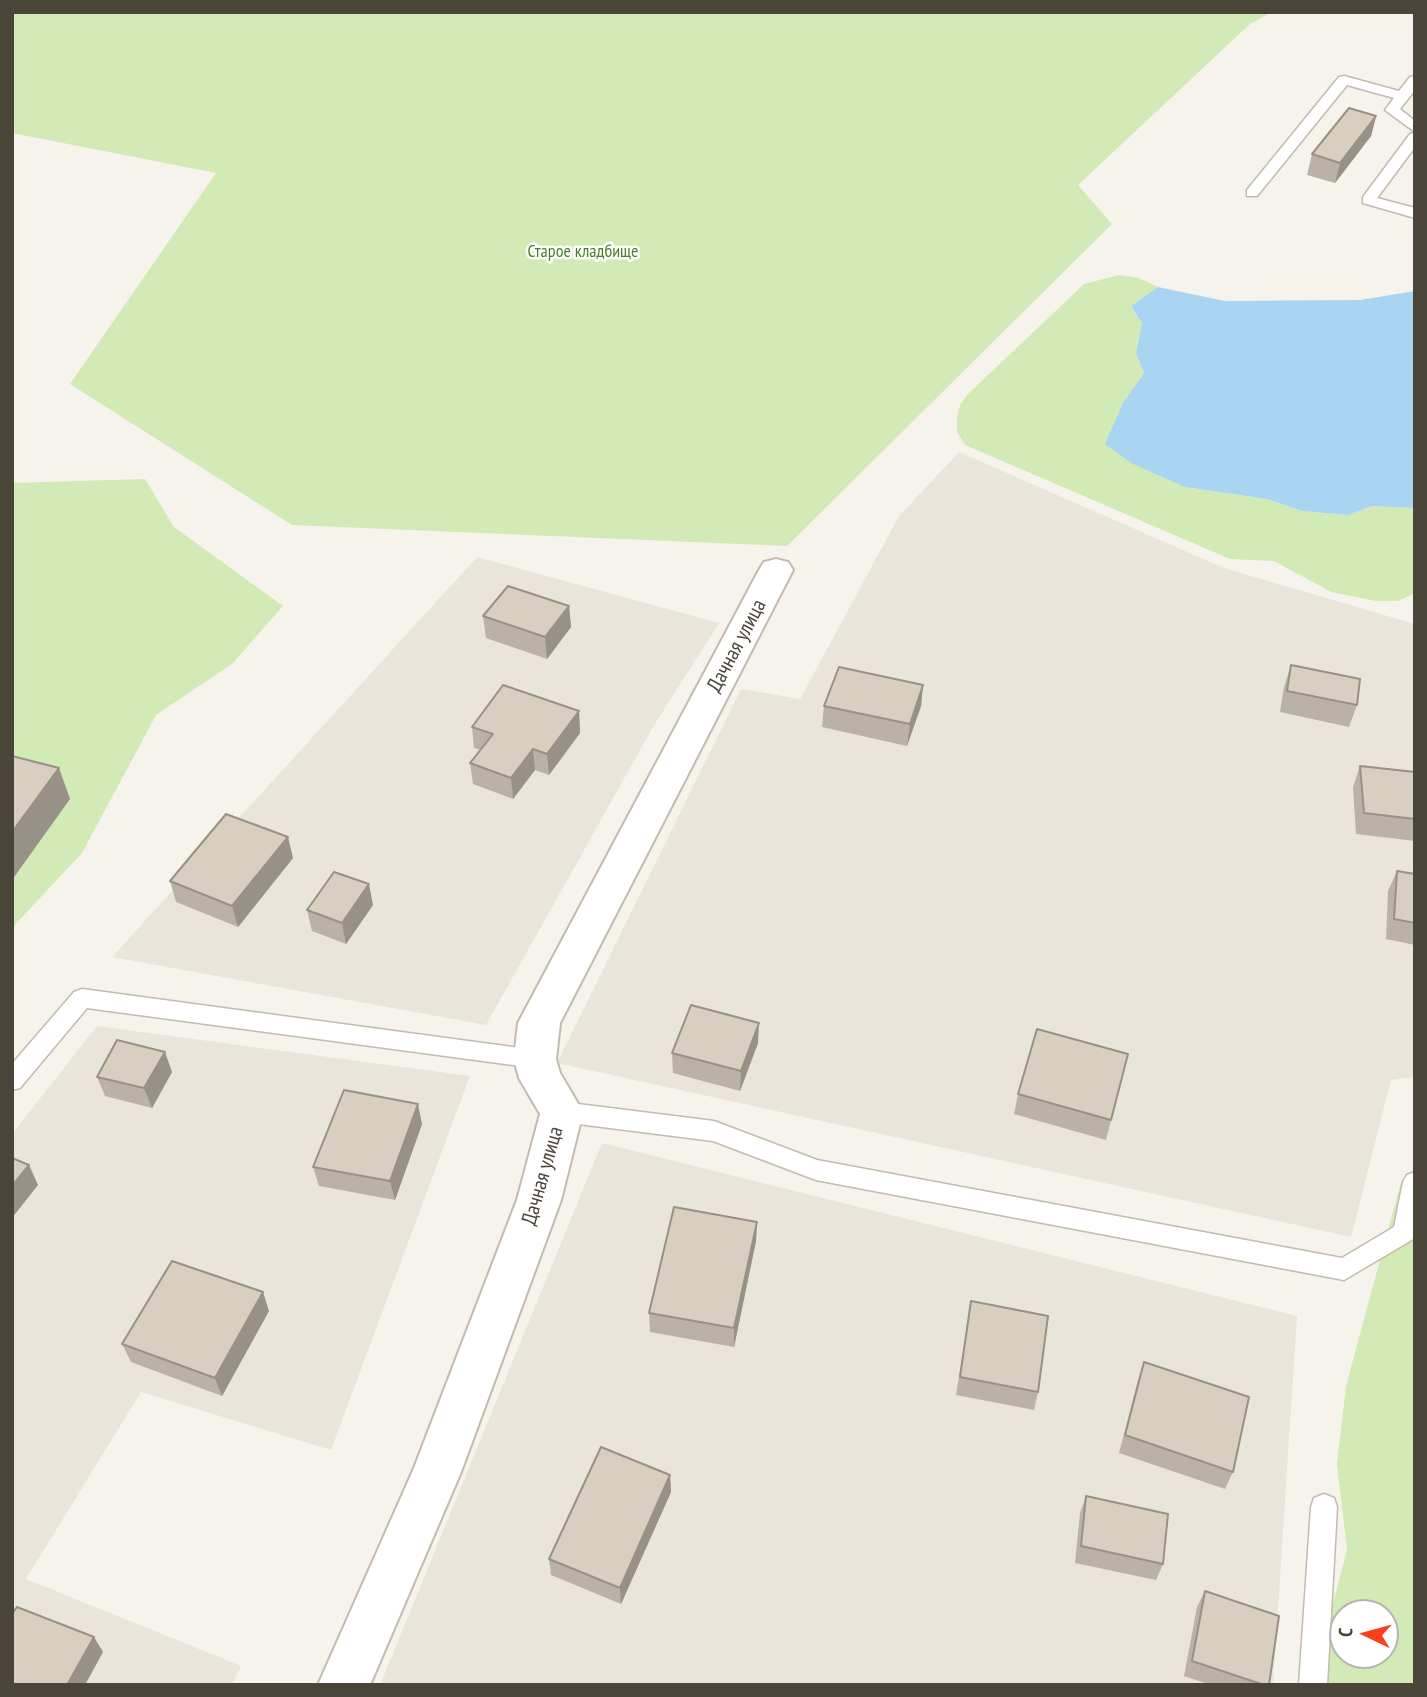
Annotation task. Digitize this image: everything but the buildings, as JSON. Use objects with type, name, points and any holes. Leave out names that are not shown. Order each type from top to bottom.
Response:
[{"type":"street","name":"Дачная улица","points":[[344,1685],[438,1472],[539,1200],[562,1112],[540,1078],[535,1059],[539,1023],[776,570]]},
{"type":"lane","points":[[1252,193],[1344,80],[1403,96]]},
{"type":"lane","points":[[1415,80],[1392,110],[1415,128]]},
{"type":"lane","points":[[1415,136],[1368,200],[1415,214]]},
{"type":"lane","points":[[12,1081],[82,998],[535,1059]]},
{"type":"lane","points":[[562,1112],[714,1131],[816,1170],[1344,1269],[1405,1233],[1415,1182]]},
{"type":"lane","points":[[1313,1685],[1324,1507]]},
{"type":"shaded area","points":[[959,452],[1224,568],[1415,624],[1415,1077],[1391,1080],[1351,1237],[557,1063],[741,689],[800,699],[899,516]]},
{"type":"shaded area","points":[[477,557],[719,623],[653,727],[486,1025],[112,957]]},
{"type":"shaded area","points":[[97,1026],[470,1076],[331,1450],[141,1392],[26,1579],[241,1666],[232,1685],[12,1685],[12,1134]]},
{"type":"shaded area","points":[[602,1143],[1297,1316],[1273,1685],[380,1685]]},
{"type":"green space","name":"Старое кладбище","points":[[12,12],[1272,12],[1250,24],[1078,185],[1112,224],[787,546],[292,525],[70,384],[216,173],[12,133]]},
{"type":"green space","points":[[1119,275],[1139,278],[1158,287],[1131,306],[1142,323],[1136,353],[1144,373],[1123,403],[1185,487],[1267,499],[1302,511],[1348,515],[1372,506],[1415,508],[1415,593],[1398,601],[1376,601],[1331,592],[1274,561],[1230,559],[965,445],[957,432],[957,418],[960,405],[968,394],[1084,284]]},
{"type":"green space","points":[[145,479],[174,527],[283,606],[232,664],[156,715],[82,853],[12,928],[12,483]]},
{"type":"green space","points":[[1415,1176],[1415,1685],[1324,1685],[1325,1633],[1329,1618],[1329,1669],[1399,1669],[1399,1599],[1334,1599],[1347,1550],[1337,1464],[1346,1386],[1401,1182]]},
{"type":"water","points":[[1158,287],[1225,301],[1360,300],[1415,291],[1415,508],[1372,506],[1348,515],[1302,511],[1267,499],[1185,487],[1133,464],[1105,444],[1123,403],[1144,373],[1136,353],[1142,323],[1131,306]]}]
